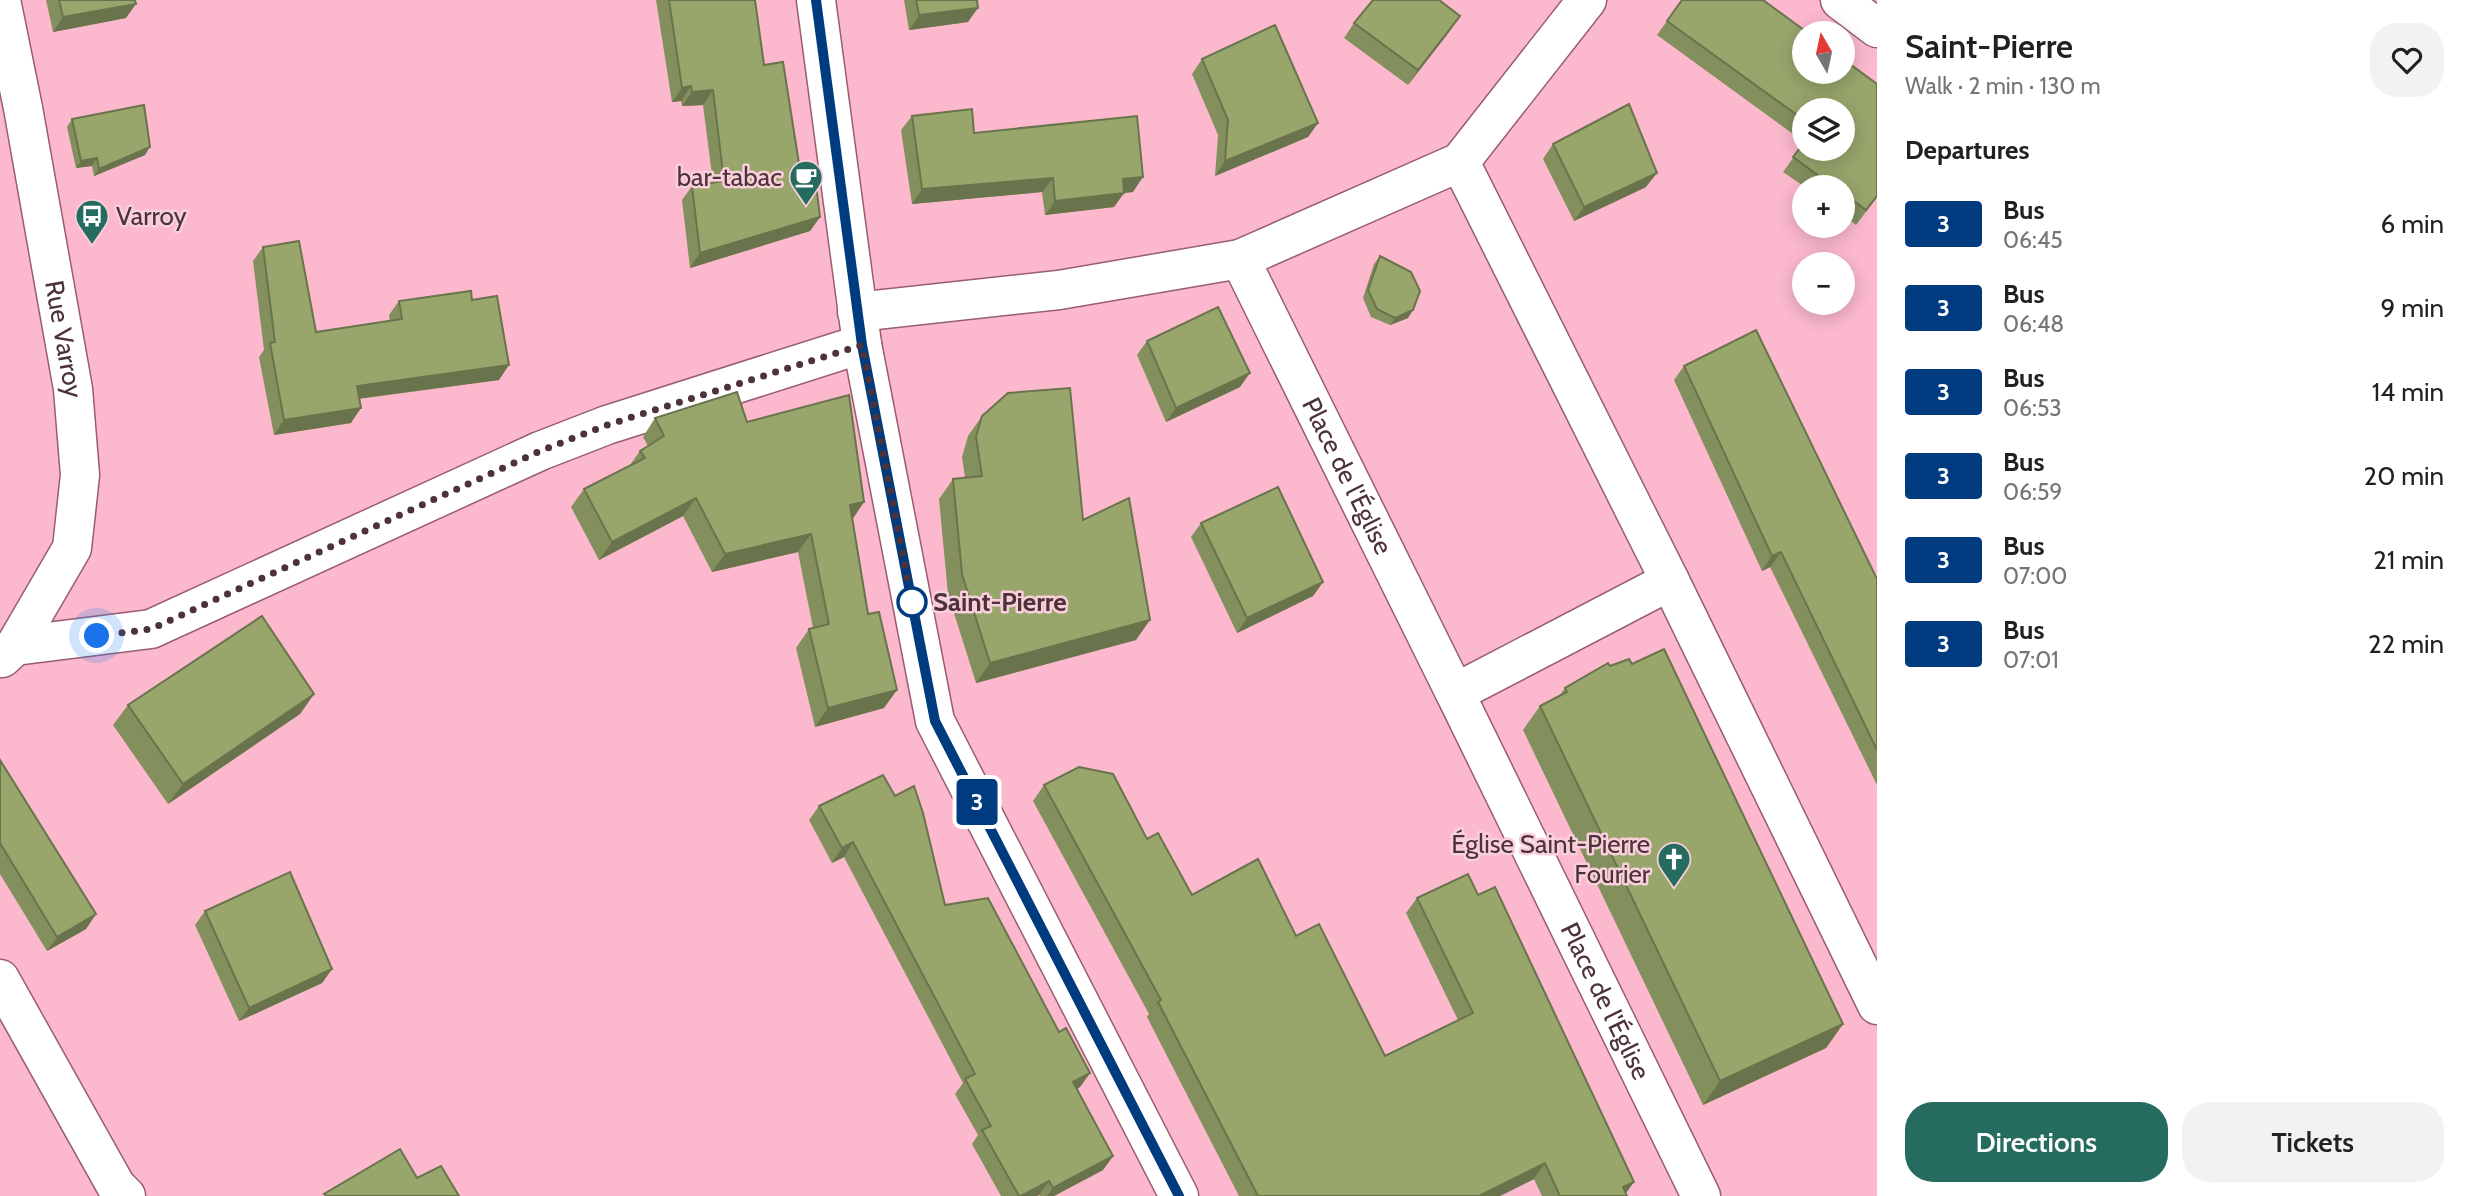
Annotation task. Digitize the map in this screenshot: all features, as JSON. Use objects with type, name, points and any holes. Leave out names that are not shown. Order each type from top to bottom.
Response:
[{"type":"street","name":"Rue Varroy","points":[[1,0],[73,388],[80,475],[72,548],[7,653]]},
{"type":"street","points":[[816,0],[860,328],[935,721],[1179,1196]]},
{"type":"street","points":[[7,653],[151,629],[540,451],[860,328],[1240,258],[1460,162],[1587,0]]},
{"type":"street","points":[[1840,0],[1877,28]]},
{"type":"street","points":[[1460,162],[1670,581],[1877,1005]]},
{"type":"street","name":"Place de l'Église","points":[[1240,258],[1701,1196]]},
{"type":"street","points":[[1455,693],[1670,581]]},
{"type":"street","points":[[0,979],[116,1186],[126,1196]]},
{"type":"building","points":[[59,0],[135,0],[136,4],[63,17]]},
{"type":"building","points":[[669,0],[755,0],[764,65],[783,62],[800,170],[814,168],[820,217],[700,253],[692,186],[724,181],[713,90],[692,92],[691,86],[682,88]]},
{"type":"building","points":[[916,0],[977,0],[978,8],[919,15]]},
{"type":"building","points":[[1373,0],[1439,0],[1460,16],[1418,70],[1354,23]]},
{"type":"building","points":[[1682,0],[1763,0],[1792,21],[1792,84],[1855,84],[1855,68],[1877,84],[1877,196],[1866,210],[1855,202],[1855,175],[1818,175],[1798,161],[1855,161],[1855,98],[1792,98],[1792,111],[1667,21]]},
{"type":"building","points":[[1275,25],[1318,123],[1225,161],[1228,120],[1202,59]]},
{"type":"building","points":[[1629,104],[1657,173],[1584,207],[1553,144]]},
{"type":"building","points":[[144,105],[150,147],[99,169],[97,158],[81,161],[72,119]]},
{"type":"building","points":[[972,109],[974,133],[1137,116],[1143,177],[1123,179],[1124,193],[1055,201],[1053,178],[922,189],[912,116]]},
{"type":"building","points":[[299,241],[316,332],[402,319],[399,301],[471,291],[472,300],[497,296],[509,365],[357,386],[361,408],[284,420],[270,343],[275,342],[263,247]]},
{"type":"building","points":[[1380,256],[1411,272],[1420,291],[1413,310],[1395,318],[1377,309],[1368,290]]},
{"type":"building","points":[[1218,307],[1250,373],[1176,408],[1147,341]]},
{"type":"building","points":[[1756,330],[1877,579],[1877,750],[1781,552],[1772,556],[1684,366]]},
{"type":"building","points":[[1070,388],[1083,520],[1129,498],[1150,620],[990,663],[962,574],[953,479],[982,476],[976,437],[982,416],[1008,393]]},
{"type":"building","points":[[737,392],[747,422],[849,395],[864,502],[850,505],[868,614],[879,612],[897,690],[828,708],[809,629],[829,624],[811,534],[725,554],[696,498],[612,542],[584,489],[645,458],[640,451],[664,436],[655,418]]},
{"type":"building","points":[[1278,487],[1323,582],[1247,618],[1201,523]]},
{"type":"building","points":[[262,616],[314,694],[183,784],[128,705]]},
{"type":"building","name":"Église Saint-Pierre Fourier","points":[[1664,649],[1843,1024],[1720,1081],[1540,706],[1567,692],[1565,688],[1608,663],[1610,666],[1629,659],[1632,664]]},
{"type":"building","points":[[0,760],[96,914],[57,937],[0,843]]},
{"type":"building","points":[[1079,767],[1113,774],[1147,839],[1158,833],[1192,895],[1258,859],[1296,936],[1319,924],[1385,1056],[1473,1013],[1417,898],[1468,874],[1478,895],[1495,887],[1634,1182],[1623,1187],[1627,1196],[1560,1196],[1545,1163],[1479,1196],[1258,1196],[1158,1002],[1161,1000],[1044,785]]},
{"type":"building","points":[[883,775],[895,796],[914,786],[945,905],[988,898],[1059,1032],[1066,1028],[1090,1073],[1073,1082],[1113,1156],[1053,1188],[1049,1181],[1019,1196],[982,1130],[991,1126],[965,1079],[975,1074],[853,842],[842,848],[819,806]]},
{"type":"building","points":[[290,872],[332,969],[249,1008],[205,911]]},
{"type":"building","points":[[400,1149],[417,1178],[441,1166],[459,1196],[324,1194]]},
{"type":"bus line","name":"3","points":[[816,0],[862,345],[935,721],[1179,1196]]},
{"type":"place","name":"bar-tabac","points":[[806,207]]},
{"type":"place","name":"Varroy","points":[[92,246]]},
{"type":"place","name":"Saint-Pierre","points":[[912,602]]},
{"type":"place","name":"Église Saint-Pierre Fourier","points":[[1674,889]]},
{"type":"route","points":[[97,636],[151,629],[540,451],[607,425],[862,345],[912,602]]}]
